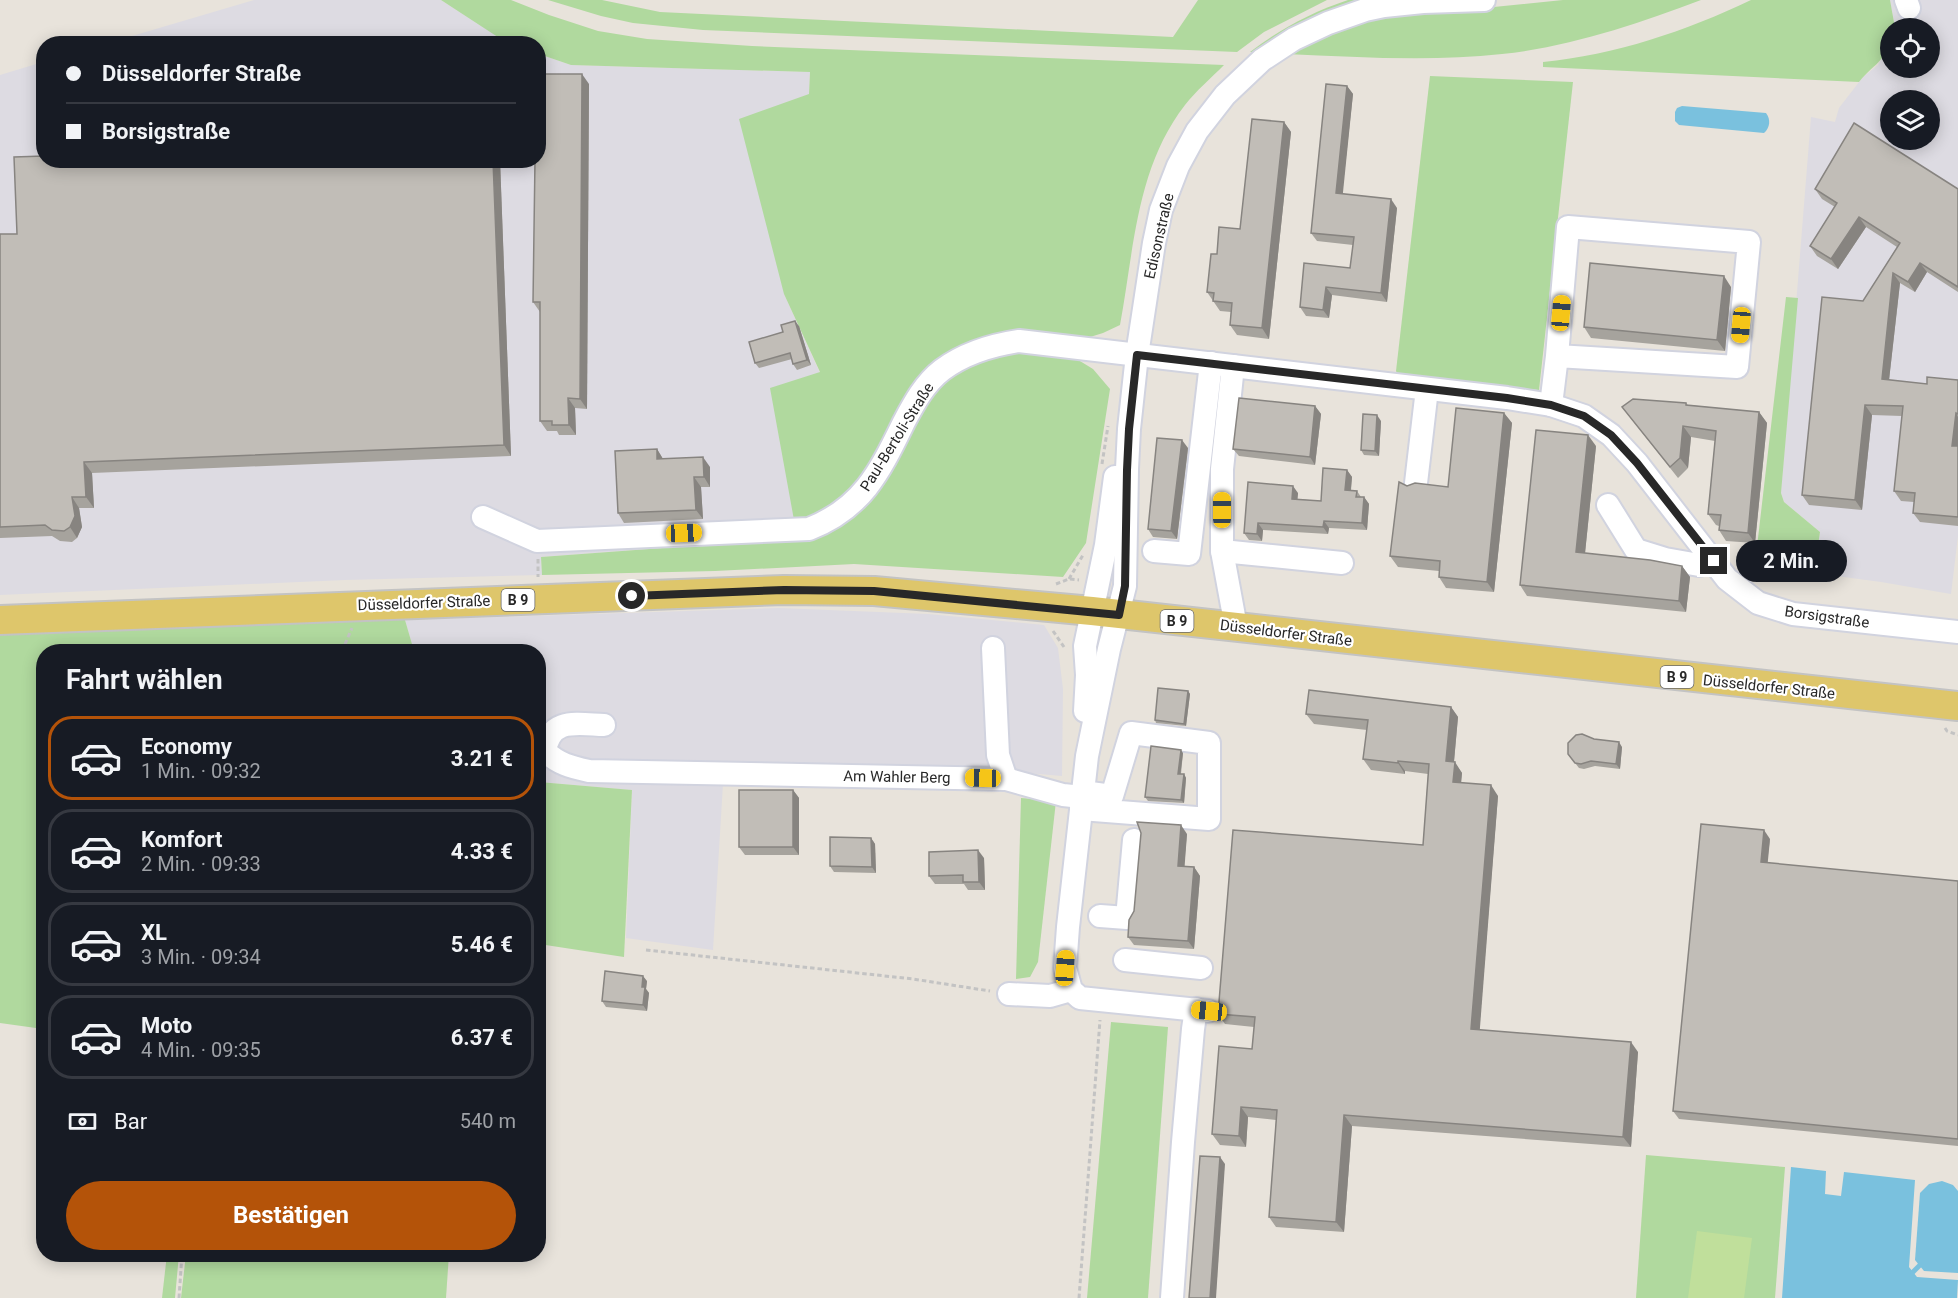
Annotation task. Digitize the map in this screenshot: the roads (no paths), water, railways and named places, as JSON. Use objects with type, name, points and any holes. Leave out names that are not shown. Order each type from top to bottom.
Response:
[{"type":"main road","name":"Düsseldorfer Straße","points":[[0,620],[784,590],[874,591],[1105,613],[1958,706]]},
{"type":"street","name":"Edisonstraße","points":[[1105,613],[1125,586],[1128,459],[1137,355],[1154,243],[1161,210],[1186,149],[1208,114],[1225,94],[1262,60],[1309,31],[1337,19],[1384,6],[1484,0]]},
{"type":"street","points":[[1551,405],[1568,227],[1749,242],[1737,367],[1557,356]]},
{"type":"street","name":"Paul-Bertoli-Straße","points":[[483,517],[537,541],[809,529],[827,522],[845,510],[868,488],[910,410],[924,389],[941,371],[959,360],[998,344],[1019,341],[1137,355]]},
{"type":"street","name":"Edisonstraße","points":[[1105,613],[1099,582],[1106,545],[1120,432],[1137,355]]},
{"type":"street","name":"Borsigstraße","points":[[1137,355],[1507,398],[1551,405],[1584,416],[1611,435],[1637,463],[1727,579],[1758,603],[1773,609],[1804,615],[1958,632]]},
{"type":"street","points":[[1154,551],[1189,554],[1222,365]]},
{"type":"street","points":[[1222,365],[1222,551],[1236,627]]},
{"type":"street","points":[[1416,483],[1427,389]]},
{"type":"street","points":[[1608,505],[1636,550],[1665,559],[1699,565],[1714,561]]},
{"type":"street","points":[[1222,551],[1342,563]]},
{"type":"street","points":[[1105,613],[1085,646],[1087,675],[1084,716],[1087,756],[1065,968],[1071,990],[1080,998],[1202,1010],[1193,1029],[1172,1298]]},
{"type":"street","points":[[993,648],[996,744],[1006,779]]},
{"type":"street","name":"Am Wahler Berg","points":[[546,744],[547,738],[557,727],[571,724],[604,726]]},
{"type":"street","points":[[1131,733],[1209,743],[1209,819],[1082,799],[1112,796],[1131,733]]},
{"type":"street","name":"Am Wahler Berg","points":[[546,752],[554,760],[567,766],[589,771],[1006,779],[1082,799]]},
{"type":"street","points":[[1100,916],[1127,918],[1134,840]]},
{"type":"street","points":[[1125,960],[1200,968]]},
{"type":"street","points":[[1009,994],[1050,996],[1071,990]]},
{"type":"water","points":[[1682,106],[1766,113],[1769,126],[1764,133],[1679,125],[1675,121],[1675,112]]},
{"type":"water","points":[[1791,1167],[1826,1171],[1825,1194],[1841,1196],[1844,1172],[1915,1180],[1909,1267],[1917,1277],[1958,1280],[1957,1298],[1782,1298]]},
{"type":"water","points":[[1942,1181],[1953,1185],[1958,1191],[1958,1273],[1924,1271],[1915,1260],[1920,1193],[1929,1184]]},
{"type":"waterway","points":[[1913,1272],[1920,1265]]}]
